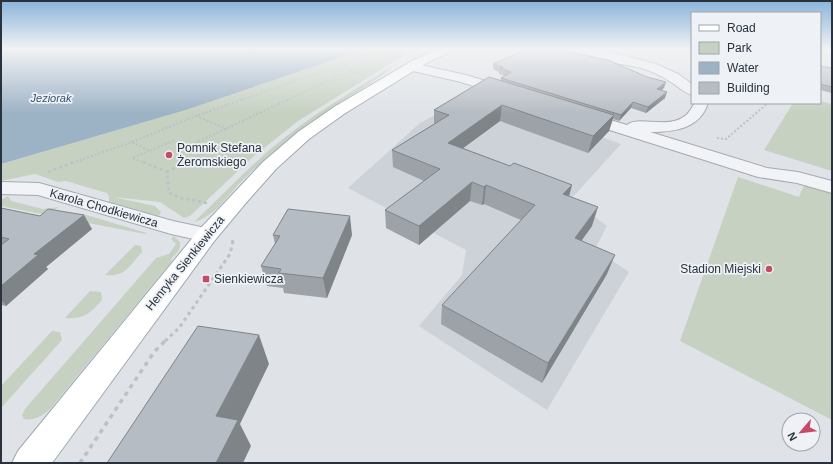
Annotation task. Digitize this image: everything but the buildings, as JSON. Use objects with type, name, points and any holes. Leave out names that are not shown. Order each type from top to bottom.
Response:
[{"type":"main road","name":"Henryka Sienkiewicza","points":[[364,82],[380,80],[393,71]]},
{"type":"main road","name":"Henryka Sienkiewicza","points":[[30,463],[207,235],[251,184],[292,145],[329,116],[364,82],[400,71]]},
{"type":"street","points":[[432,71],[520,96]]},
{"type":"street","points":[[658,71],[685,84],[691,90]]},
{"type":"street","points":[[617,127],[675,125],[693,119],[700,111],[701,104]]},
{"type":"street","points":[[572,113],[765,173],[798,178],[832,187]]},
{"type":"street","name":"Karola Chodkiewicza","points":[[1,188],[39,189],[170,227],[207,235]]},
{"type":"path","points":[[47,172],[132,142],[196,116],[325,71]]},
{"type":"path","points":[[189,146],[350,71],[364,82]]},
{"type":"path","points":[[713,138],[726,138],[767,104]]},
{"type":"path","points":[[196,116],[227,129]]},
{"type":"path","points":[[173,141],[203,152],[167,172],[132,158],[173,141]]},
{"type":"path","points":[[132,142],[149,151]]},
{"type":"path","points":[[167,172],[169,193],[181,198],[209,203]]},
{"type":"path","points":[[80,463],[154,352],[179,328],[230,254],[234,233]]},
{"type":"shaded area","points":[[478,92],[621,144],[571,199],[607,226],[595,249],[629,272],[547,410],[419,326],[462,275],[466,250],[348,188],[420,123]]},
{"type":"green space","points":[[301,71],[379,71],[298,121],[254,156],[190,216],[184,218],[160,202],[113,197],[155,206],[161,212],[159,216],[109,202],[109,196],[107,193],[66,181],[58,182],[35,174],[1,181],[1,164],[189,109]]},
{"type":"green space","points":[[385,71],[387,71],[308,125],[272,153],[238,185],[213,212],[201,220],[194,222],[251,166],[275,145],[326,108]]},
{"type":"green space","points":[[821,101],[832,104],[832,171],[764,150],[792,104],[821,104]]},
{"type":"green space","name":"Stadion Miejski","points":[[738,177],[799,197],[805,183],[832,191],[832,420],[821,414],[821,412],[817,412],[680,341]]},
{"type":"green space","points":[[8,196],[11,201],[43,209],[59,207],[46,215],[1,206],[1,200]]},
{"type":"green space","points":[[83,214],[147,233],[145,234],[73,220]]},
{"type":"green space","points":[[174,236],[180,242],[180,248],[171,259],[172,261],[51,408],[39,417],[24,419],[22,415],[25,409],[156,258],[169,254],[176,244],[171,239]]},
{"type":"green space","points":[[135,245],[141,246],[142,252],[126,270],[118,274],[105,275]]},
{"type":"green space","points":[[90,291],[101,292],[102,300],[98,305],[82,317],[65,318]]},
{"type":"green space","points":[[52,331],[60,332],[62,340],[1,408],[1,386]]},
{"type":"water","name":"Jeziorak","points":[[1,71],[301,71],[189,109],[1,164]]},
{"type":"place","name":"Pomnik Stefana Żeromskiego","points":[[169,155]]},
{"type":"place","name":"Stadion Miejski","points":[[769,269]]},
{"type":"place","name":"Sienkiewicza","points":[[206,279]]}]
